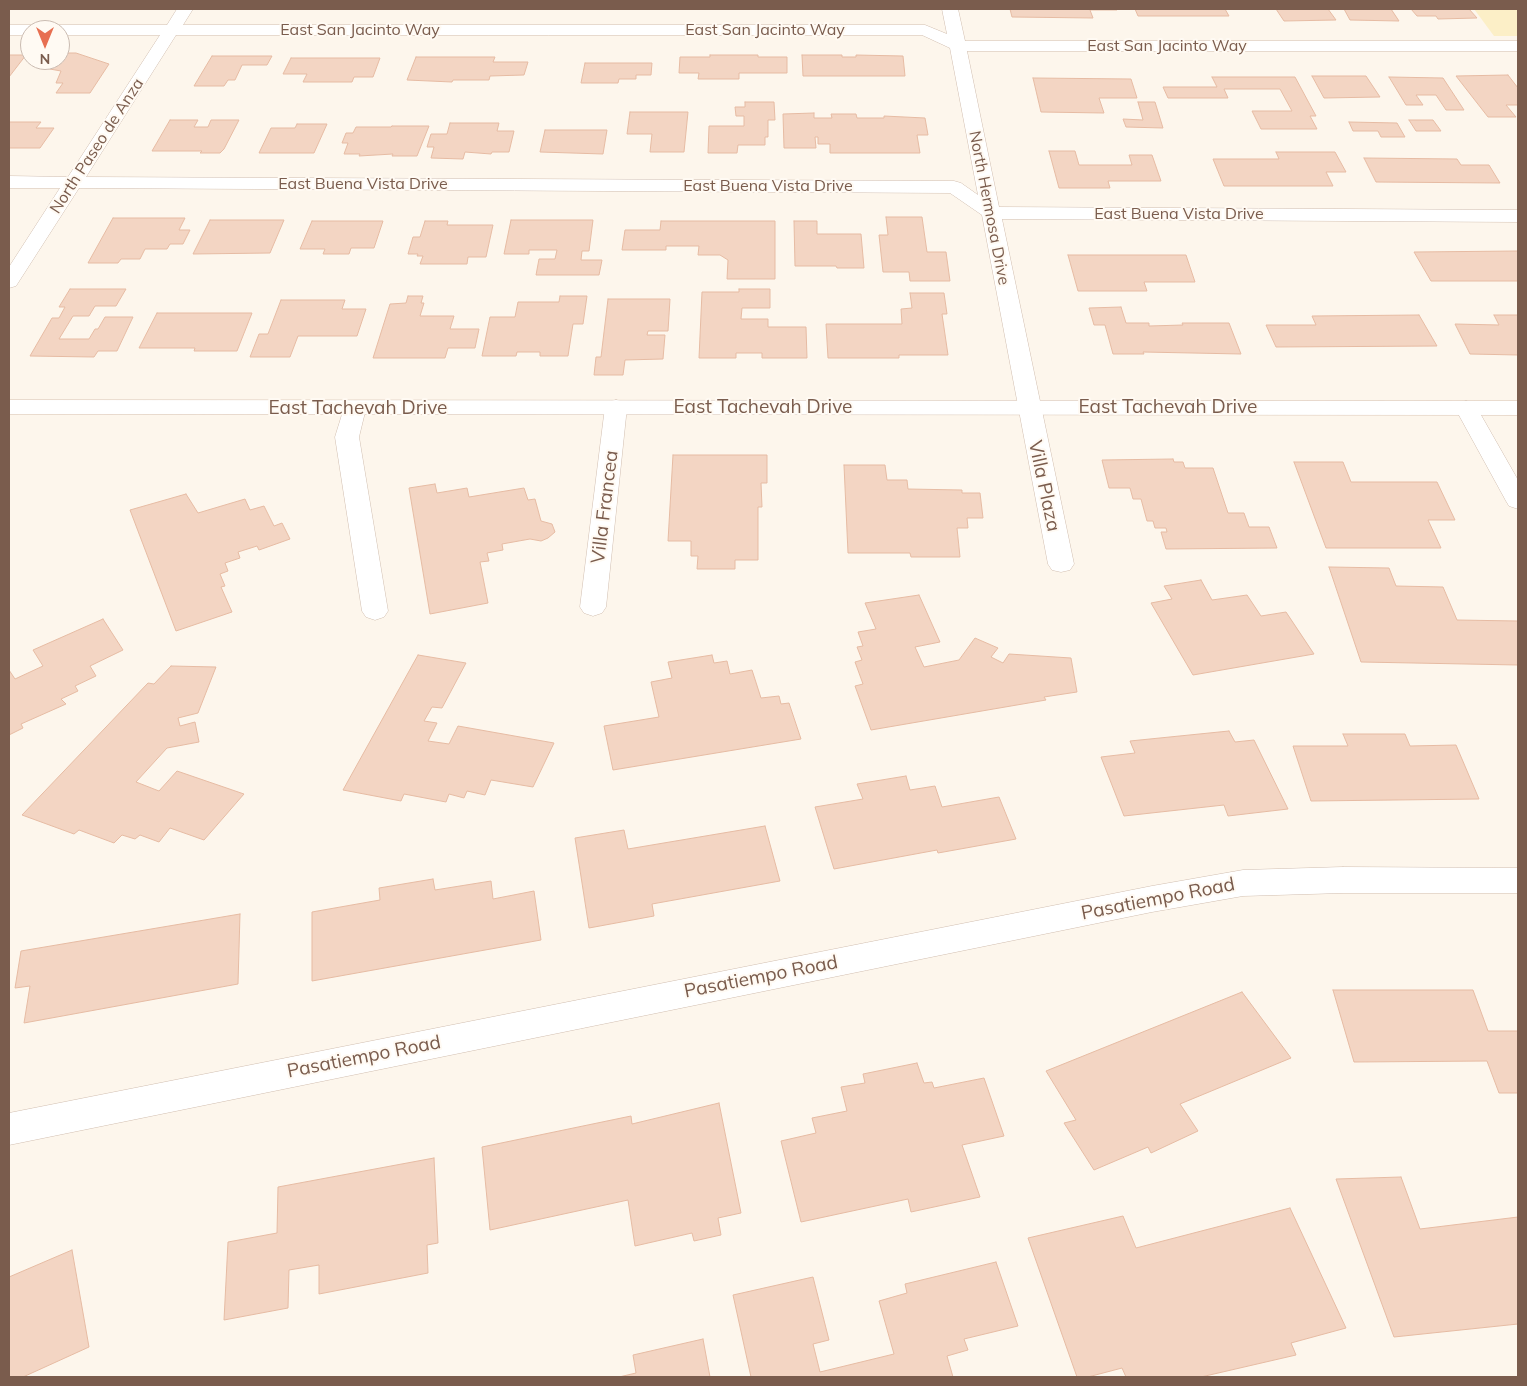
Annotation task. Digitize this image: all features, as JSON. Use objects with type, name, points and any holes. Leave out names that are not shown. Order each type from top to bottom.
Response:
[{"type":"street","name":"North Paseo de Anza","points":[[9,282],[186,9]]},
{"type":"street","name":"North Hermosa Drive","points":[[950,9],[1028,407]]},
{"type":"street","name":"East San Jacinto Way","points":[[9,30],[925,30],[958,46],[1518,46]]},
{"type":"street","name":"East Buena Vista Drive","points":[[9,182],[954,187],[991,213],[1518,216]]},
{"type":"street","name":"East Tachevah Drive","points":[[9,407],[1518,408]]},
{"type":"street","name":"Villa Francea","points":[[593,607],[616,407]]},
{"type":"street","name":"Villa Plaza","points":[[1028,407],[1061,564]]},
{"type":"street","points":[[356,408],[347,437],[375,611]]},
{"type":"street","points":[[1466,408],[1518,501]]},
{"type":"street","name":"Pasatiempo Road","points":[[9,1129],[1152,899],[1243,883],[1343,880],[1518,881]]},
{"type":"sand","points":[[1474,9],[1518,9],[1518,36],[1494,36]]},
{"type":"building","points":[[1010,9],[1117,10],[1090,10],[1093,18],[1012,17]]},
{"type":"building","points":[[1135,9],[1225,9],[1229,16],[1138,16]]},
{"type":"building","points":[[1276,9],[1328,9],[1336,20],[1284,21]]},
{"type":"building","points":[[1344,9],[1391,9],[1399,21],[1350,20]]},
{"type":"building","points":[[1411,9],[1469,9],[1477,18],[1438,19],[1436,16],[1417,16]]},
{"type":"building","points":[[70,53],[76,53],[109,64],[90,93],[56,93],[63,83],[56,83],[61,71],[55,70],[70,70]]},
{"type":"building","points":[[9,55],[20,55],[20,63],[9,77]]},
{"type":"building","points":[[710,55],[787,57],[787,73],[739,73],[739,79],[698,79],[699,73],[679,73],[680,57],[710,57]]},
{"type":"building","points":[[802,55],[842,55],[842,57],[856,57],[856,55],[903,56],[905,76],[803,76]]},
{"type":"building","points":[[212,56],[272,56],[267,65],[242,65],[235,80],[228,80],[224,86],[194,86]]},
{"type":"building","points":[[416,57],[495,57],[493,62],[528,62],[524,75],[490,76],[489,80],[453,80],[452,82],[407,80]]},
{"type":"building","points":[[291,58],[380,58],[373,77],[354,77],[352,82],[303,82],[307,74],[283,74]]},
{"type":"building","points":[[585,63],[652,63],[651,75],[636,75],[636,79],[619,79],[618,83],[581,83]]},
{"type":"building","points":[[1508,75],[1518,88],[1518,105],[1506,105],[1516,117],[1488,117],[1456,76]]},
{"type":"building","points":[[1312,76],[1366,76],[1380,97],[1324,98]]},
{"type":"building","points":[[1212,77],[1295,77],[1316,116],[1310,116],[1317,129],[1261,129],[1252,111],[1292,111],[1280,89],[1224,89],[1228,98],[1168,98],[1163,87],[1217,87]]},
{"type":"building","points":[[1389,77],[1443,78],[1464,110],[1446,110],[1436,95],[1416,95],[1423,105],[1406,105]]},
{"type":"building","points":[[1033,78],[1131,79],[1137,98],[1099,98],[1104,113],[1041,112]]},
{"type":"building","points":[[745,102],[774,102],[775,120],[768,120],[768,137],[765,137],[765,145],[738,145],[737,153],[708,153],[709,126],[744,126],[744,116],[736,116],[735,107],[745,107]]},
{"type":"building","points":[[1138,102],[1155,102],[1163,128],[1126,127],[1123,119],[1143,120]]},
{"type":"building","points":[[630,112],[688,112],[684,152],[650,152],[652,134],[627,134]]},
{"type":"building","points":[[814,113],[814,118],[832,118],[831,114],[856,114],[857,118],[884,118],[884,116],[925,118],[928,135],[917,135],[920,153],[830,153],[830,144],[818,144],[818,137],[815,137],[816,148],[784,148],[783,114]]},
{"type":"building","points":[[170,120],[198,120],[194,127],[208,127],[211,120],[239,120],[220,153],[152,151]]},
{"type":"building","points":[[1409,120],[1433,120],[1441,131],[1416,131]]},
{"type":"building","points":[[9,122],[41,122],[36,128],[54,128],[40,148],[9,148]]},
{"type":"building","points":[[1349,122],[1397,123],[1405,137],[1381,137],[1378,131],[1353,131]]},
{"type":"building","points":[[450,123],[499,123],[497,131],[514,131],[509,152],[492,152],[491,154],[465,152],[463,159],[431,158],[434,147],[427,147],[431,134],[447,134]]},
{"type":"building","points":[[297,124],[327,124],[314,153],[259,153],[271,128],[295,128]]},
{"type":"building","points":[[429,126],[417,156],[392,156],[393,154],[359,156],[360,154],[344,154],[348,143],[342,143],[346,133],[353,133],[356,127]]},
{"type":"building","points":[[545,130],[607,130],[603,154],[540,152]]},
{"type":"building","points":[[1049,151],[1075,151],[1079,165],[1132,165],[1129,155],[1152,155],[1161,181],[1108,181],[1110,188],[1059,188]]},
{"type":"building","points":[[1276,152],[1335,152],[1346,172],[1326,172],[1333,186],[1224,186],[1213,159],[1279,159]]},
{"type":"building","points":[[1364,158],[1457,159],[1461,165],[1489,165],[1500,183],[1376,182]]},
{"type":"building","points":[[886,217],[922,217],[927,252],[946,252],[950,281],[910,281],[909,272],[883,272],[879,235],[888,235]]},
{"type":"building","points":[[113,218],[185,218],[179,230],[190,230],[183,244],[170,244],[167,249],[145,249],[140,259],[121,259],[118,263],[88,263]]},
{"type":"building","points":[[210,220],[284,220],[270,253],[193,254]]},
{"type":"building","points":[[511,220],[593,220],[589,251],[582,251],[581,260],[602,260],[599,275],[536,275],[539,259],[555,259],[557,250],[529,250],[529,254],[504,254]]},
{"type":"building","points":[[312,221],[383,221],[374,248],[351,248],[349,254],[323,254],[325,249],[300,249]]},
{"type":"building","points":[[425,221],[448,221],[447,225],[493,225],[486,257],[468,257],[467,264],[420,264],[423,256],[408,254],[413,237],[420,237]]},
{"type":"building","points":[[661,221],[775,221],[775,279],[727,279],[728,260],[720,255],[698,255],[699,246],[666,246],[666,250],[622,250],[625,230],[660,230]]},
{"type":"building","points":[[794,221],[817,221],[817,234],[861,234],[864,268],[795,266]]},
{"type":"building","points":[[1518,251],[1518,281],[1431,281],[1414,252]]},
{"type":"building","points":[[1068,255],[1186,255],[1195,282],[1144,282],[1147,291],[1078,291]]},
{"type":"building","points":[[70,289],[126,289],[116,306],[95,306],[89,316],[73,316],[59,339],[89,339],[105,317],[133,317],[117,351],[98,351],[94,357],[30,356],[52,318],[59,318],[65,307],[59,307]]},
{"type":"building","points":[[739,289],[770,289],[770,308],[742,308],[741,319],[768,319],[768,327],[806,327],[807,358],[762,358],[762,353],[736,353],[736,358],[699,358],[702,292],[739,292]]},
{"type":"building","points":[[910,293],[944,293],[947,314],[942,314],[948,355],[899,355],[899,358],[828,358],[826,324],[902,324],[901,309],[912,308]]},
{"type":"building","points":[[408,296],[423,296],[421,303],[424,303],[420,316],[454,316],[450,329],[479,329],[475,348],[448,348],[445,358],[373,358],[390,304],[406,303]]},
{"type":"building","points":[[560,296],[587,296],[583,324],[573,324],[568,356],[540,356],[540,352],[517,352],[516,356],[482,356],[490,317],[515,317],[518,302],[559,302]]},
{"type":"building","points":[[608,299],[670,299],[668,331],[648,331],[647,335],[665,335],[663,359],[625,360],[623,375],[594,375],[596,357],[601,357]]},
{"type":"building","points":[[281,300],[345,300],[342,309],[366,309],[357,336],[298,336],[290,357],[250,357],[259,334],[268,334]]},
{"type":"building","points":[[1121,307],[1126,323],[1149,323],[1149,326],[1183,325],[1182,323],[1229,323],[1241,354],[1143,352],[1144,354],[1113,354],[1105,325],[1094,325],[1089,308]]},
{"type":"building","points":[[157,313],[252,313],[237,351],[194,351],[195,348],[139,348]]},
{"type":"building","points":[[1419,315],[1437,346],[1276,347],[1266,325],[1316,325],[1312,316]]},
{"type":"building","points":[[1494,315],[1518,315],[1518,355],[1470,354],[1455,324],[1499,325]]},
{"type":"building","points":[[673,455],[767,455],[767,483],[761,483],[762,507],[758,507],[758,560],[735,560],[735,569],[697,569],[698,556],[691,556],[691,541],[668,541]]},
{"type":"building","points":[[1173,459],[1174,462],[1183,462],[1185,468],[1213,468],[1228,513],[1244,513],[1249,527],[1269,527],[1277,548],[1166,549],[1161,532],[1167,532],[1166,528],[1155,528],[1153,521],[1147,521],[1141,499],[1133,499],[1130,488],[1109,488],[1102,460]]},
{"type":"building","points":[[1294,462],[1343,462],[1351,482],[1437,482],[1455,520],[1428,520],[1441,548],[1326,548]]},
{"type":"building","points":[[844,465],[885,465],[887,480],[907,480],[908,489],[962,490],[962,493],[980,493],[983,518],[967,518],[968,528],[957,528],[960,557],[911,557],[910,553],[848,553]]},
{"type":"building","points":[[435,484],[437,493],[467,488],[469,497],[524,488],[528,500],[535,499],[541,521],[552,524],[555,532],[548,538],[541,541],[530,539],[502,544],[503,550],[487,553],[489,561],[480,562],[488,603],[430,614],[409,488]]},
{"type":"building","points":[[186,494],[198,513],[245,499],[250,510],[264,506],[274,526],[282,523],[290,539],[259,550],[257,546],[238,552],[240,558],[225,563],[228,571],[220,574],[225,586],[221,587],[232,612],[176,631],[130,510]]},
{"type":"building","points":[[1329,567],[1389,568],[1396,586],[1443,587],[1457,620],[1518,621],[1518,665],[1361,662]]},
{"type":"building","points":[[1201,580],[1212,600],[1247,595],[1261,616],[1286,612],[1314,654],[1193,675],[1151,603],[1172,599],[1164,586]]},
{"type":"building","points":[[919,595],[940,642],[915,647],[924,667],[959,660],[975,638],[998,648],[991,657],[1003,663],[1009,654],[1071,658],[1077,692],[1044,697],[1046,700],[871,730],[855,686],[863,684],[855,662],[862,660],[857,647],[863,646],[858,632],[876,629],[865,603]]},
{"type":"building","points":[[103,619],[123,650],[90,666],[96,676],[75,686],[78,691],[61,699],[66,704],[21,724],[23,728],[9,735],[9,670],[15,679],[43,666],[33,650]]},
{"type":"building","points":[[418,655],[466,663],[442,708],[432,707],[424,721],[437,723],[428,741],[449,744],[458,726],[554,743],[533,787],[491,780],[485,795],[467,791],[464,798],[449,794],[446,802],[404,794],[401,801],[343,790]]},
{"type":"building","points":[[712,655],[714,663],[727,661],[730,674],[752,670],[761,698],[779,696],[781,704],[789,703],[801,739],[613,770],[604,726],[659,717],[651,682],[672,678],[668,662]]},
{"type":"building","points":[[171,666],[216,667],[198,713],[178,718],[180,726],[195,722],[199,742],[167,748],[136,782],[159,791],[177,771],[244,794],[204,840],[170,828],[159,842],[140,835],[135,839],[122,835],[114,843],[79,830],[74,834],[22,815],[148,683],[154,684]]},
{"type":"building","points":[[1229,731],[1235,742],[1254,740],[1288,809],[1228,816],[1224,805],[1124,816],[1101,757],[1135,753],[1130,741]]},
{"type":"building","points":[[1343,734],[1405,734],[1410,746],[1456,745],[1479,799],[1311,801],[1293,746],[1348,746]]},
{"type":"building","points":[[906,776],[910,790],[935,786],[942,807],[999,797],[1016,839],[938,853],[937,850],[834,869],[815,807],[863,799],[857,784]]},
{"type":"building","points":[[765,826],[780,881],[652,904],[654,916],[589,928],[575,838],[624,830],[628,849]]},
{"type":"building","points":[[433,879],[435,890],[491,881],[493,899],[534,891],[541,940],[312,981],[312,912],[380,900],[379,888]]},
{"type":"building","points":[[240,914],[238,984],[24,1023],[30,986],[15,988],[21,951]]},
{"type":"building","points":[[1333,990],[1473,990],[1488,1031],[1518,1031],[1518,1093],[1499,1093],[1487,1061],[1354,1062]]},
{"type":"building","points":[[1242,992],[1291,1058],[1180,1104],[1198,1131],[1151,1153],[1148,1147],[1094,1170],[1064,1123],[1076,1120],[1046,1071]]},
{"type":"building","points":[[917,1063],[924,1083],[932,1082],[934,1088],[984,1078],[1004,1136],[962,1145],[980,1197],[911,1212],[908,1199],[801,1222],[781,1141],[816,1133],[812,1118],[847,1111],[841,1087],[865,1083],[863,1074]]},
{"type":"building","points":[[719,1103],[741,1213],[718,1218],[721,1235],[694,1241],[692,1233],[635,1246],[628,1200],[490,1230],[482,1147],[631,1116],[632,1124]]},
{"type":"building","points":[[434,1158],[438,1243],[427,1245],[428,1273],[319,1294],[319,1265],[289,1270],[288,1308],[224,1320],[228,1242],[277,1233],[278,1187]]},
{"type":"building","points":[[1401,1177],[1420,1229],[1518,1217],[1518,1324],[1394,1337],[1336,1179]]},
{"type":"building","points":[[1290,1208],[1346,1328],[1291,1343],[1296,1355],[1201,1377],[1126,1377],[1122,1368],[1088,1377],[1077,1377],[1028,1238],[1123,1216],[1136,1248]]},
{"type":"building","points":[[72,1250],[89,1347],[23,1377],[9,1377],[9,1277]]},
{"type":"building","points":[[996,1262],[1018,1326],[964,1339],[968,1350],[947,1356],[953,1377],[751,1377],[733,1295],[813,1277],[829,1340],[813,1344],[820,1372],[894,1354],[879,1301],[907,1293],[905,1284]]},
{"type":"building","points":[[703,1339],[710,1377],[619,1377],[636,1373],[633,1355]]}]
